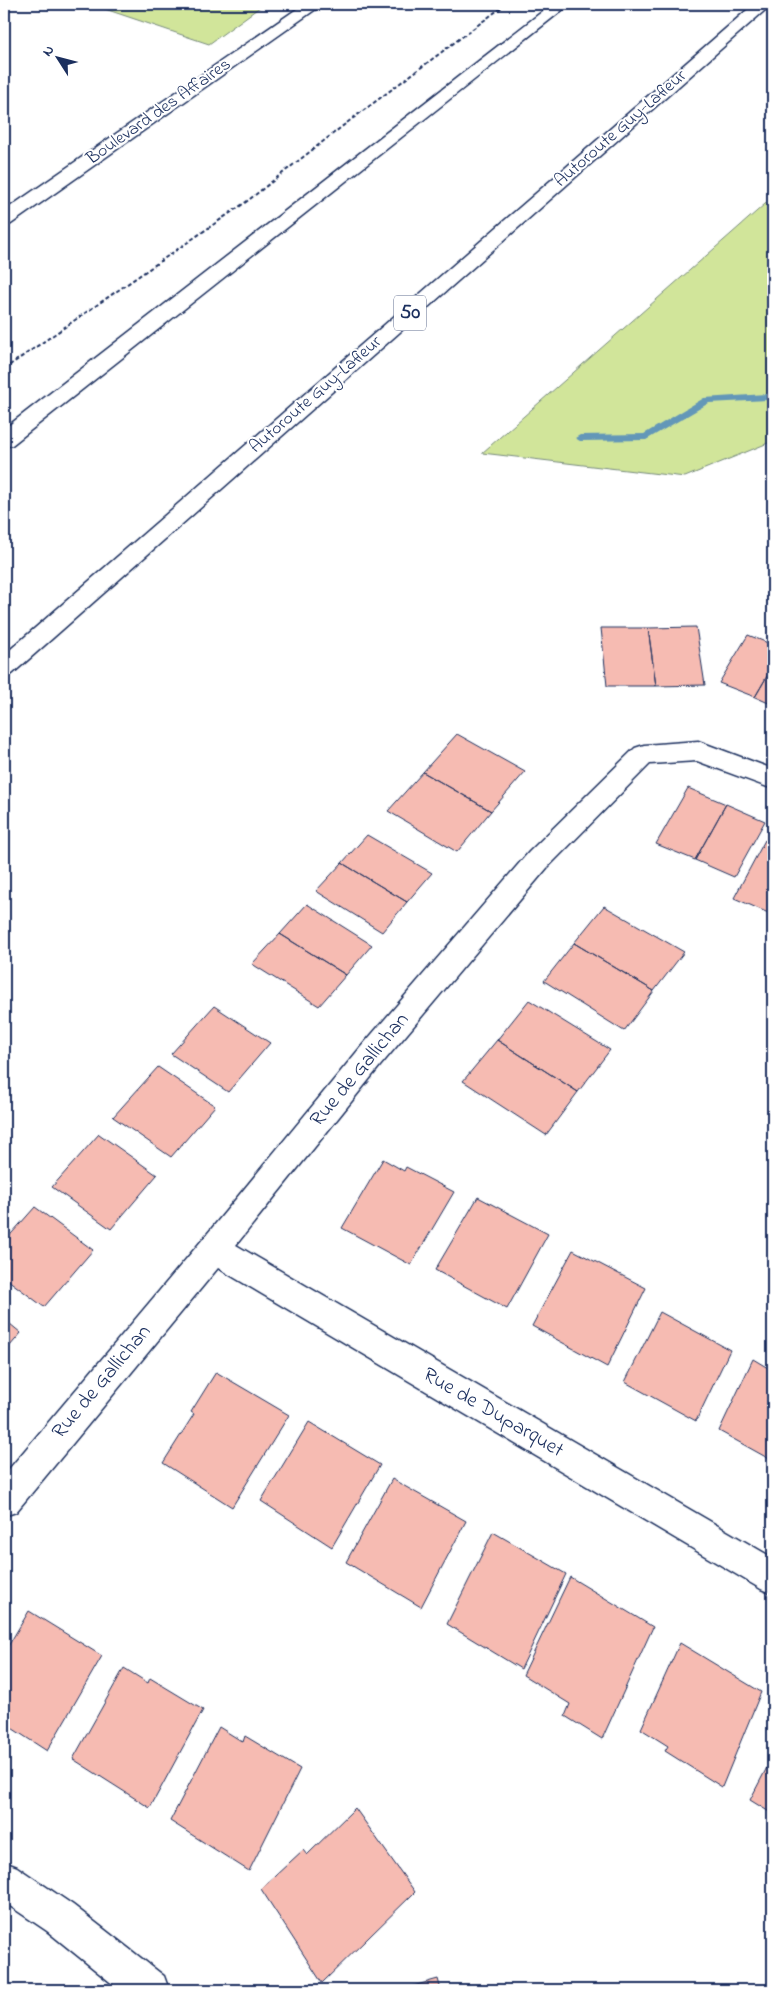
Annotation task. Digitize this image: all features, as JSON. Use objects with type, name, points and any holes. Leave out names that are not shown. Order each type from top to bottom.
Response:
[{"type":"main road","name":"Boulevard des Affaires","points":[[4,220],[315,4]]},
{"type":"main road","points":[[4,440],[562,4]]},
{"type":"main road","name":"Autoroute Guy-Lafleur","points":[[4,668],[764,4]]},
{"type":"main road","name":"Rue de Gallichan","points":[[4,1500],[214,1249],[370,1057],[538,860],[644,754],[698,751],[773,779]]},
{"type":"main road","name":"Rue de Duparquet","points":[[214,1249],[773,1577]]},
{"type":"main road","points":[[4,1880],[60,1918],[150,1990]]},
{"type":"path","points":[[4,369],[246,202],[344,125],[506,4]]},
{"type":"green space","points":[[90,4],[264,4],[209,44]]},
{"type":"green space","points":[[773,197],[773,441],[685,477],[482,453]]},
{"type":"building","points":[[696,627],[705,685],[656,686],[648,628]]},
{"type":"building","points":[[601,628],[648,628],[656,686],[607,686]]},
{"type":"building","points":[[748,635],[773,645],[773,666],[755,697],[719,683]]},
{"type":"building","points":[[773,666],[773,705],[755,697]]},
{"type":"building","points":[[457,734],[525,772],[491,811],[423,772]]},
{"type":"building","points":[[423,772],[491,811],[457,852],[388,811]]},
{"type":"building","points":[[688,788],[726,804],[695,860],[656,844]]},
{"type":"building","points":[[726,804],[765,821],[734,877],[695,860]]},
{"type":"building","points":[[367,835],[432,873],[407,902],[342,863]]},
{"type":"building","points":[[765,840],[773,843],[773,915],[734,898]]},
{"type":"building","points":[[342,863],[407,902],[382,932],[316,891]]},
{"type":"building","points":[[307,904],[372,945],[346,975],[280,934]]},
{"type":"building","points":[[604,906],[684,952],[654,991],[574,943]]},
{"type":"building","points":[[280,934],[346,975],[319,1006],[252,964]]},
{"type":"building","points":[[574,943],[654,991],[624,1031],[544,981]]},
{"type":"building","points":[[529,1000],[610,1050],[578,1092],[497,1040]]},
{"type":"building","points":[[214,1006],[270,1043],[228,1092],[171,1054]]},
{"type":"building","points":[[497,1040],[578,1092],[546,1135],[463,1081]]},
{"type":"building","points":[[158,1067],[215,1106],[171,1157],[113,1117]]},
{"type":"building","points":[[99,1134],[157,1175],[111,1229],[52,1187]]},
{"type":"building","points":[[383,1159],[404,1171],[406,1167],[454,1192],[411,1265],[342,1228]]},
{"type":"building","points":[[478,1197],[548,1234],[507,1309],[435,1270]]},
{"type":"building","points":[[35,1207],[93,1250],[44,1307],[4,1277],[4,1242]]},
{"type":"building","points":[[573,1250],[646,1288],[607,1367],[532,1326]]},
{"type":"building","points":[[660,1312],[730,1350],[696,1421],[625,1382]]},
{"type":"building","points":[[4,1319],[21,1333],[4,1353]]},
{"type":"building","points":[[753,1359],[773,1371],[773,1461],[719,1431]]},
{"type":"building","points":[[216,1372],[289,1415],[232,1507],[163,1463],[194,1414],[191,1412]]},
{"type":"building","points":[[309,1422],[380,1465],[332,1547],[261,1501]]},
{"type":"building","points":[[392,1479],[466,1521],[421,1607],[346,1562]]},
{"type":"building","points":[[493,1532],[566,1574],[521,1669],[447,1624]]},
{"type":"building","points":[[570,1577],[653,1627],[602,1739],[565,1716],[570,1704],[523,1675]]},
{"type":"building","points":[[29,1611],[102,1656],[47,1751],[4,1723],[4,1653]]},
{"type":"building","points":[[680,1643],[761,1692],[722,1787],[665,1751],[668,1746],[641,1729]]},
{"type":"building","points":[[124,1668],[148,1683],[150,1678],[203,1710],[150,1808],[73,1759]]},
{"type":"building","points":[[219,1727],[243,1742],[245,1736],[300,1769],[249,1871],[170,1821]]},
{"type":"building","points":[[773,1756],[773,1831],[771,1813],[750,1800]]},
{"type":"building","points":[[355,1808],[415,1892],[322,1983],[261,1889],[303,1850],[307,1855]]},
{"type":"building","points":[[438,1979],[441,1990],[399,1990]]},
{"type":"waterway","points":[[580,438],[646,437],[707,400],[768,397],[773,393]]}]
